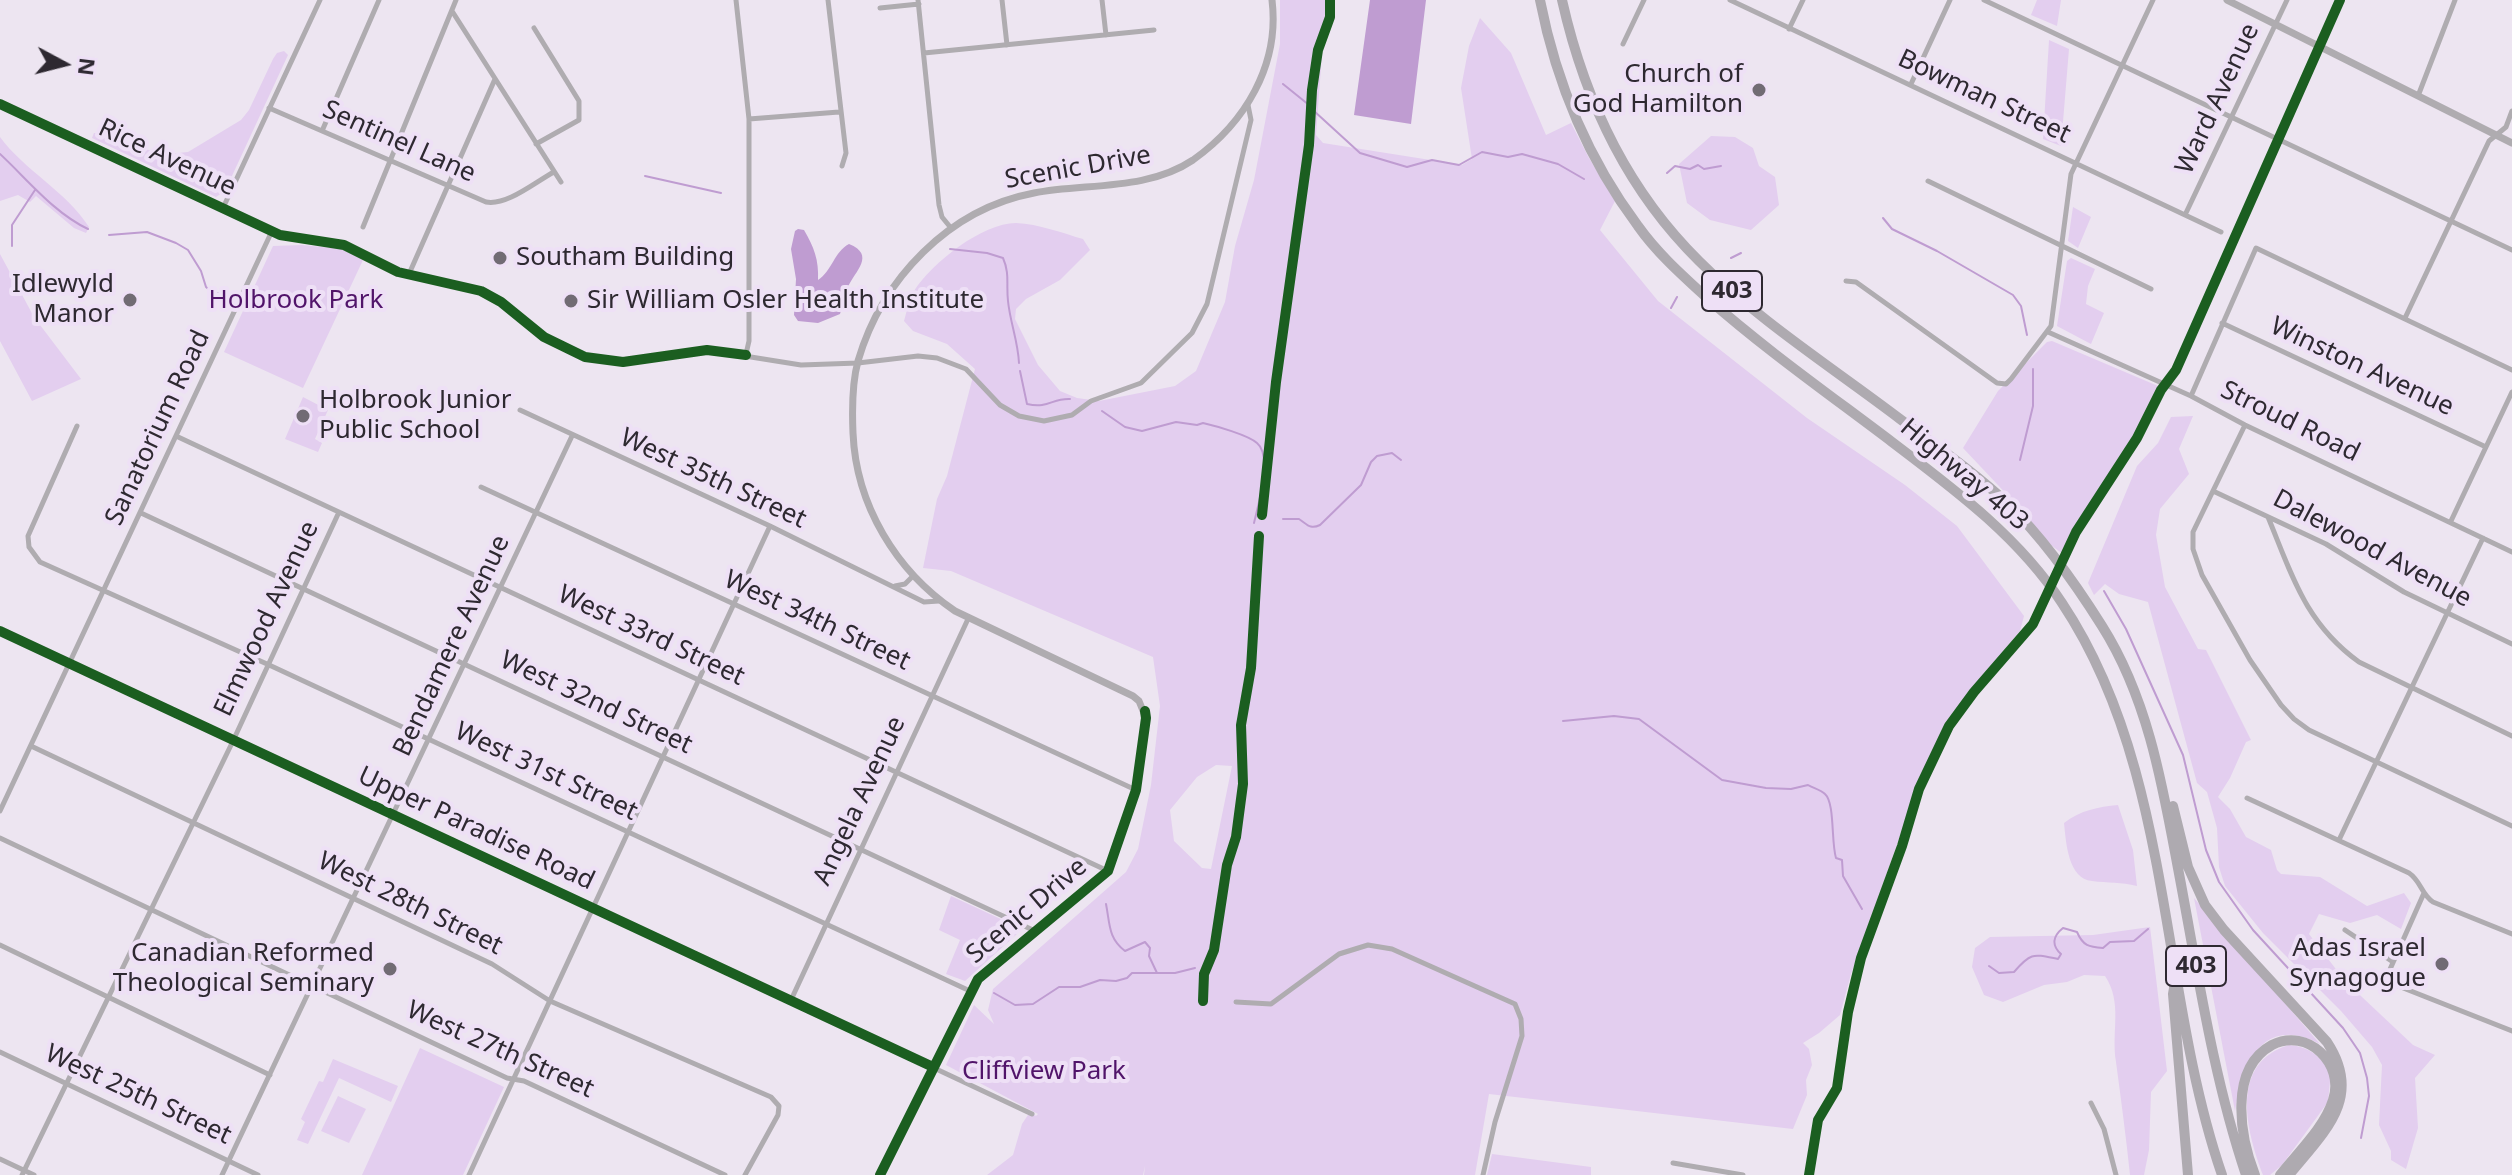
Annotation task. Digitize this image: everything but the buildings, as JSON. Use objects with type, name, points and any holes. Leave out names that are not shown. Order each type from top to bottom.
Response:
[{"type":"highway","name":"Highway 403","points":[[1540,0],[1548,42],[1570,107],[1598,164],[1639,228],[1666,259],[1745,331],[1949,485],[1991,521],[2063,603],[2103,680],[2133,762],[2203,1113],[2222,1175]]},
{"type":"highway","name":"Highway 403","points":[[1562,0],[1589,92],[1617,151],[1653,207],[1698,260],[1744,301],[2004,500],[2046,547],[2105,630],[2126,673],[2155,755],[2206,1015],[2230,1125],[2246,1175]]},
{"type":"highway","points":[[2155,755],[2164,772],[2188,867],[2205,905],[2224,930],[2327,1042],[2339,1062],[2343,1084],[2338,1108],[2326,1129],[2289,1175]]},
{"type":"highway","points":[[2177,977],[2173,994],[2188,1175]]},
{"type":"highway","points":[[2255,1175],[2241,1110],[2247,1075],[2254,1062],[2271,1046],[2299,1041],[2309,1043],[2326,1057],[2336,1077],[2336,1090],[2320,1125],[2280,1175]]},
{"type":"street","points":[[223,208],[320,0]]},
{"type":"street","points":[[322,131],[379,0]]},
{"type":"street","points":[[363,227],[456,0]]},
{"type":"street","points":[[736,0],[749,119],[749,341],[746,355]]},
{"type":"street","points":[[828,0],[846,153],[842,166]]},
{"type":"street","points":[[1002,0],[1007,45]]},
{"type":"street","points":[[1102,0],[1106,35]]},
{"type":"street","name":"Scenic Drive","points":[[880,1175],[970,991],[985,972],[1108,871],[1136,790],[1146,718],[1139,701],[968,619],[939,601],[913,576],[879,527],[857,471],[852,414],[858,363],[877,315],[896,284],[929,246],[968,216],[1033,193],[1143,180],[1190,161],[1213,144],[1248,105],[1267,64],[1274,19],[1272,0]]},
{"type":"street","points":[[1623,44],[1644,0]]},
{"type":"street","name":"Bowman Street","points":[[1730,0],[2221,232]]},
{"type":"street","points":[[1789,29],[1803,0]]},
{"type":"street","points":[[1911,84],[1950,0]]},
{"type":"street","points":[[1984,0],[2512,250]]},
{"type":"street","points":[[1846,281],[1856,282],[1997,383],[2006,384],[2048,332],[2071,174],[2153,0]]},
{"type":"street","points":[[2227,0],[2512,143]]},
{"type":"street","name":"Ward Avenue","points":[[2185,215],[2287,0]]},
{"type":"street","points":[[2418,97],[2454,0]]},
{"type":"street","points":[[880,8],[919,2],[939,205],[942,217],[951,228]]},
{"type":"street","points":[[452,11],[561,182]]},
{"type":"street","points":[[534,28],[579,101],[581,111],[579,120],[536,144]]},
{"type":"street","points":[[924,53],[1154,30]]},
{"type":"street","points":[[409,274],[495,79]]},
{"type":"street","name":"Rice Avenue","points":[[0,104],[272,231]]},
{"type":"street","points":[[272,231],[287,237],[344,245],[386,267],[481,291],[501,302],[544,337],[592,359],[623,362],[707,350],[801,365],[918,356],[966,369],[1000,405],[1019,416],[1044,421],[1072,415],[1091,401],[1141,383],[1192,333],[1207,304],[1251,120],[1248,105]]},
{"type":"street","name":"Sentinel Lane","points":[[269,108],[495,204],[554,172]]},
{"type":"street","points":[[2405,318],[2489,141],[2506,127],[2512,111]]},
{"type":"street","points":[[749,119],[839,112]]},
{"type":"street","points":[[1928,181],[2151,289]]},
{"type":"street","name":"Sanatorium Road","points":[[0,811],[272,231]]},
{"type":"street","points":[[2191,396],[2256,248],[2512,370]]},
{"type":"street","name":"Winston Avenue","points":[[2222,323],[2486,447]]},
{"type":"street","name":"Stroud Road","points":[[2048,332],[2191,396],[2245,425],[2512,552]]},
{"type":"street","points":[[2451,521],[2512,392]]},
{"type":"street","name":"West 35th Street","points":[[520,410],[770,526],[924,602],[939,601]]},
{"type":"street","points":[[2245,425],[2193,532],[2193,549],[2202,575],[2250,660],[2294,719],[2309,730],[2512,826]]},
{"type":"street","name":"West 31st Street","points":[[77,426],[28,536],[29,547],[40,562],[267,664],[970,991]]},
{"type":"street","name":"West 33rd Street","points":[[176,436],[1108,871]]},
{"type":"street","name":"Bendamere Avenue","points":[[222,1175],[572,436]]},
{"type":"street","name":"West 34th Street","points":[[481,487],[1136,790]]},
{"type":"street","name":"Dalewood Avenue","points":[[2213,491],[2326,544],[2404,592],[2512,644]]},
{"type":"street","name":"Elmwood Avenue","points":[[23,1173],[233,741],[339,512]]},
{"type":"street","name":"West 32nd Street","points":[[141,513],[1035,931]]},
{"type":"street","points":[[2268,517],[2300,595],[2324,632],[2359,662],[2512,736]]},
{"type":"street","points":[[469,1175],[770,526]]},
{"type":"street","points":[[2339,840],[2483,538]]},
{"type":"street","points":[[890,585],[905,584],[913,576]]},
{"type":"street","name":"Angela Avenue","points":[[790,1001],[968,619]]},
{"type":"street","name":"Upper Paradise Road","points":[[0,631],[1032,1114]]},
{"type":"street","name":"West 28th Street","points":[[31,746],[492,964],[550,1001],[771,1097],[779,1106],[778,1115],[745,1175]]},
{"type":"street","points":[[2247,798],[2414,877],[2433,902],[2512,934]]},
{"type":"street","name":"West 27th Street","points":[[0,838],[312,987],[725,1175]]},
{"type":"street","points":[[2424,893],[2387,976],[2388,982],[2512,1031]]},
{"type":"street","points":[[2345,930],[2393,962]]},
{"type":"street","points":[[0,945],[270,1075]]},
{"type":"street","points":[[1236,1002],[1271,1004],[1339,954],[1368,945],[1392,949],[1515,1004],[1521,1019],[1522,1036],[1495,1122],[1483,1175]]},
{"type":"street","name":"West 25th Street","points":[[0,1052],[258,1175]]},
{"type":"street","points":[[2091,1103],[2104,1129],[2116,1175]]},
{"type":"street","points":[[0,1159],[23,1173],[34,1175]]},
{"type":"street","points":[[1673,1163],[1743,1175]]},
{"type":"green space","name":"Cliffview Park","points":[[1280,0],[1326,0],[1316,135],[1323,143],[1462,165],[1472,159],[1461,88],[1469,46],[1480,18],[1511,53],[1546,135],[1571,123],[1615,201],[1600,230],[1658,301],[1807,418],[1905,485],[1957,526],[2024,616],[2020,631],[1951,715],[1924,770],[1851,974],[1840,1015],[1803,1043],[1809,1049],[1812,1065],[1806,1080],[1807,1095],[1793,1129],[1489,1094],[1475,1175],[1144,1175],[1145,1166],[1143,1175],[987,1175],[1013,1155],[1022,1124],[1030,1112],[1036,1116],[1038,1114],[946,1065],[974,1005],[994,1024],[988,1010],[993,989],[1126,872],[1138,849],[1151,785],[1160,706],[1153,657],[951,571],[923,568],[937,499],[947,476],[975,369],[947,344],[913,331],[904,321],[909,301],[922,280],[945,257],[988,230],[1016,223],[1083,239],[1090,250],[1060,280],[1026,299],[1016,309],[1015,319],[1038,365],[1060,391],[1077,398],[1099,401],[1175,386],[1196,371],[1225,302],[1235,246],[1254,180],[1280,44]],"holes":[[[1216,765],[1232,766],[1211,869],[1202,868],[1174,841],[1170,810],[1197,777]]]},
{"type":"green space","points":[[2037,0],[2061,0],[2057,26],[2031,15]]},
{"type":"green space","points":[[2049,40],[2069,49],[2061,146],[2043,139]]},
{"type":"green space","points":[[284,51],[288,55],[225,191],[216,197],[92,138],[94,133],[102,133],[119,144],[169,154],[188,152],[241,120],[249,110],[273,59],[277,53]]},
{"type":"green space","points":[[1711,136],[1735,137],[1753,148],[1759,166],[1775,177],[1779,205],[1751,230],[1710,220],[1687,203],[1679,164]]},
{"type":"green space","points":[[0,137],[80,214],[89,227],[86,233],[74,228],[36,196],[30,202],[18,195],[0,201]]},
{"type":"green space","points":[[2073,207],[2091,217],[2078,248],[2068,241]]},
{"type":"green space","name":"Holbrook Park","points":[[273,246],[342,249],[363,260],[303,388],[224,352]]},
{"type":"green space","points":[[0,254],[34,317],[81,379],[32,401],[0,341]]},
{"type":"green space","points":[[2071,258],[2095,269],[2088,286],[2086,304],[2104,313],[2091,344],[2057,326],[2067,261]]},
{"type":"green space","points":[[2052,341],[2158,386],[2137,440],[2064,555],[2038,535],[2013,501],[1963,448],[1998,391],[2047,342]]},
{"type":"green space","points":[[303,397],[328,410],[315,439],[322,443],[318,452],[285,439]]},
{"type":"green space","points":[[2193,416],[2179,449],[2189,474],[2160,509],[2156,535],[2165,587],[2198,649],[2206,650],[2251,740],[2246,742],[2218,797],[2230,809],[2246,837],[2271,850],[2281,874],[2320,877],[2367,906],[2404,893],[2411,903],[2401,929],[2377,915],[2350,923],[2319,914],[2309,934],[2345,981],[2413,1045],[2435,1055],[2415,1078],[2418,1128],[2406,1169],[2391,1160],[2391,1151],[2379,1125],[2382,1065],[2372,1047],[2341,1011],[2263,933],[2225,886],[2219,867],[2217,828],[2207,792],[2197,783],[2148,602],[2119,594],[2105,584],[2094,595],[2088,583],[2137,466],[2158,443],[2171,417]]},
{"type":"green space","points":[[2118,805],[2133,850],[2137,886],[2084,879],[2073,867],[2067,849],[2064,823],[2090,810]]},
{"type":"green space","points":[[951,896],[1018,927],[1017,934],[965,981],[946,974],[960,940],[939,930]]},
{"type":"green space","points":[[2194,898],[2320,1044],[2300,1036],[2284,1035],[2270,1039],[2259,1048],[2251,1061],[2235,1111]]},
{"type":"green space","points":[[2150,927],[2167,1071],[2151,1092],[2149,1150],[2144,1175],[2130,1175],[2115,1051],[2114,996],[2105,976],[2084,975],[2067,982],[2044,985],[2003,1002],[1984,995],[1972,967],[1975,948],[1990,937],[2093,935]]},
{"type":"green space","points":[[2289,1045],[2313,1053],[2331,1071],[2328,1102],[2282,1165],[2270,1175],[2263,1175],[2248,1119],[2250,1082],[2257,1067],[2270,1054]]},
{"type":"green space","points":[[420,1048],[504,1087],[463,1175],[362,1175]]},
{"type":"green space","points":[[333,1059],[398,1086],[391,1102],[339,1078],[308,1144],[297,1140],[305,1122],[301,1119]]},
{"type":"green space","points":[[338,1096],[366,1109],[349,1143],[321,1131]]},
{"type":"green space","points":[[1492,1154],[1591,1167],[1591,1175],[1487,1175]]},
{"type":"shaded area","points":[[1370,0],[1426,0],[1411,124],[1354,115]]},
{"type":"shaded area","points":[[798,229],[804,230],[813,248],[818,280],[849,244],[861,253],[861,264],[848,287],[840,314],[818,323],[798,321],[794,315],[796,279],[791,249]]},
{"type":"waterway","points":[[1283,84],[1309,105]]},
{"type":"waterway","points":[[1680,104],[1690,109]]},
{"type":"waterway","points":[[1314,111],[1360,153],[1407,167],[1432,160],[1459,165],[1482,152],[1508,157],[1522,154],[1558,164],[1584,179]]},
{"type":"waterway","points":[[0,154],[52,205],[88,229]]},
{"type":"waterway","points":[[1667,173],[1675,166],[1690,169],[1698,165],[1704,169],[1721,166]]},
{"type":"waterway","points":[[645,176],[721,193]]},
{"type":"waterway","points":[[12,246],[12,225],[35,190]]},
{"type":"waterway","points":[[1883,218],[1892,229],[2013,295],[2021,306],[2027,335]]},
{"type":"waterway","points":[[109,235],[147,232],[176,243],[188,250],[201,271],[206,287],[230,297]]},
{"type":"waterway","points":[[950,249],[1003,258],[1019,363]]},
{"type":"waterway","points":[[1731,258],[1741,253]]},
{"type":"waterway","points":[[1671,308],[1677,297]]},
{"type":"waterway","points":[[2020,460],[2033,406],[2033,369]]},
{"type":"waterway","points":[[1020,371],[1027,404],[1040,405],[1070,399]]},
{"type":"waterway","points":[[1102,411],[1125,427],[1142,431],[1176,422],[1203,423],[1253,440],[1262,449],[1264,458],[1254,523]]},
{"type":"waterway","points":[[1283,519],[1299,519],[1311,527],[1320,525],[1361,485],[1377,456],[1392,453],[1401,460]]},
{"type":"waterway","points":[[2104,591],[2126,629],[2183,755],[2206,850],[2219,882],[2253,930],[2343,1028],[2360,1053],[2369,1096],[2361,1138]]},
{"type":"waterway","points":[[1563,721],[1614,716],[1639,719],[1722,780],[1766,788],[1791,789],[1808,785],[1821,791],[1830,806],[1836,858],[1842,860],[1843,876],[1862,909]]},
{"type":"waterway","points":[[1106,904],[1113,936],[1125,951],[1145,942],[1150,948],[1149,956],[1157,973],[1195,968]]},
{"type":"waterway","points":[[1989,966],[1999,973],[2014,972],[2033,956],[2058,959],[2061,954],[2054,941],[2063,928],[2077,932],[2087,945],[2103,948],[2110,942],[2134,941],[2148,929]]},
{"type":"waterway","points":[[994,993],[1015,1005],[1033,1004],[1059,987],[1080,987],[1100,980],[1116,981],[1132,973],[1157,973]]},
{"type":"cycle path","points":[[1262,515],[1276,382],[1309,145],[1312,90],[1318,50],[1330,17],[1330,0]]},
{"type":"cycle path","points":[[1809,1175],[1818,1120],[1837,1088],[1848,1012],[1861,958],[1902,846],[1919,789],[1949,726],[2033,624],[2076,532],[2137,438],[2161,390],[2176,370],[2340,0]]},
{"type":"cycle path","points":[[0,104],[280,235],[344,245],[398,272],[481,291],[501,302],[544,337],[585,357],[623,362],[707,350],[746,355]]},
{"type":"cycle path","points":[[1203,1001],[1204,974],[1214,950],[1243,784],[1241,725],[1251,668],[1259,536]]},
{"type":"cycle path","points":[[0,631],[933,1067]]},
{"type":"cycle path","points":[[880,1175],[978,979],[1108,871],[1136,790],[1145,711]]},
{"type":"place","name":"Church of God Hamilton","points":[[1759,90]]},
{"type":"place","name":"Southam Building","points":[[500,258]]},
{"type":"place","name":"Idlewyld Manor","points":[[130,300]]},
{"type":"place","name":"Sir William Osler Health Institute","points":[[571,301]]},
{"type":"place","name":"Holbrook Junior Public School","points":[[303,416]]},
{"type":"place","name":"Adas Israel Synagogue","points":[[2442,964]]},
{"type":"place","name":"Canadian Reformed Theological Seminary","points":[[390,969]]}]
